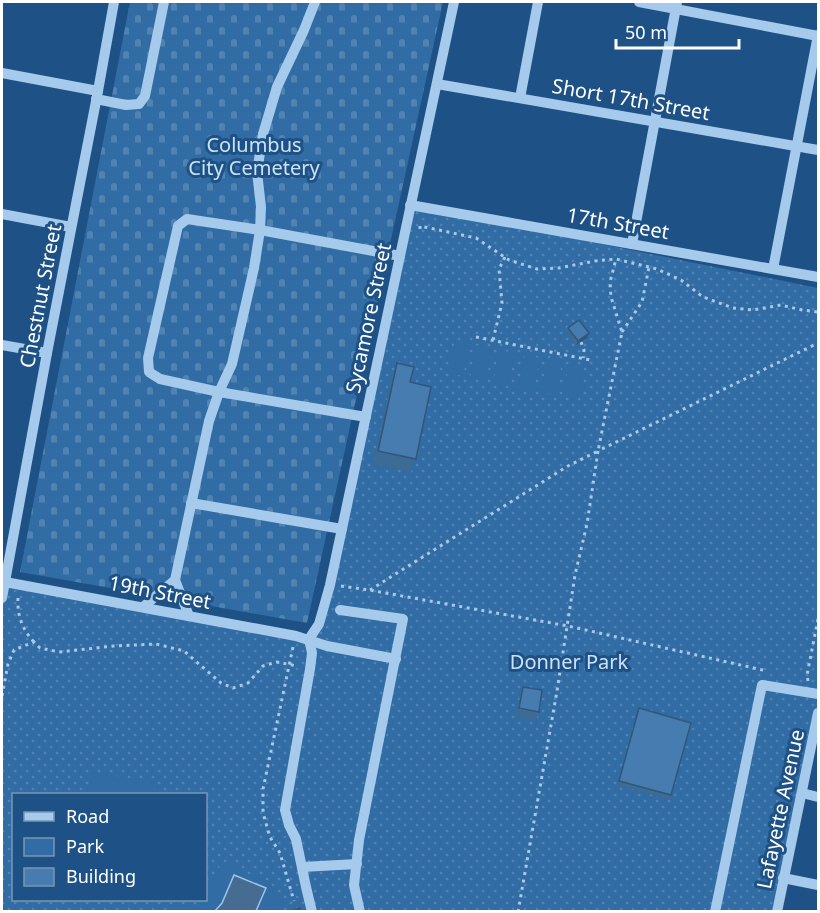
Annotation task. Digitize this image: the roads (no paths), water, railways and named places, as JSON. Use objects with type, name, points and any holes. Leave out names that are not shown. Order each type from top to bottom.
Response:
[{"type":"street","name":"Chestnut Street","points":[[2,598],[6,548],[47,353],[114,2]]},
{"type":"street","points":[[2,73],[97,95],[126,105],[139,104],[145,96],[164,2]]},
{"type":"street","points":[[189,616],[175,580],[209,421],[232,364],[254,268],[261,207],[257,172],[263,134],[277,87],[315,2]]},
{"type":"street","name":"Sycamore Street","points":[[309,639],[319,624],[330,585],[454,2]]},
{"type":"street","points":[[520,98],[538,2]]},
{"type":"street","points":[[639,2],[677,5],[818,36],[773,269]]},
{"type":"street","points":[[632,244],[677,5]]},
{"type":"street","name":"Short 17th Street","points":[[437,84],[819,150]]},
{"type":"street","name":"17th Street","points":[[411,205],[819,277]]},
{"type":"street","points":[[2,214],[71,227]]},
{"type":"street","points":[[366,417],[219,392],[160,379],[149,372],[148,358],[178,226],[187,219],[400,256]]},
{"type":"street","points":[[2,345],[47,353]]},
{"type":"street","points":[[191,503],[342,529]]},
{"type":"street","points":[[143,607],[175,580]]},
{"type":"street","name":"19th Street","points":[[5,582],[309,639],[327,646],[396,659]]},
{"type":"street","points":[[340,610],[403,618],[359,840],[354,885],[360,912]]},
{"type":"street","points":[[309,639],[312,652],[310,669],[285,810],[296,839],[312,912]]},
{"type":"street","points":[[715,912],[762,685],[819,694]]},
{"type":"street","name":"Lafayette Avenue","points":[[777,912],[819,713]]},
{"type":"street","points":[[802,793],[819,797]]},
{"type":"street","points":[[302,867],[357,864]]},
{"type":"street","points":[[783,878],[819,885]]},
{"type":"park label","name":"Columbus City Cemetery","points":[[254,156]]},
{"type":"park label","name":"Donner Park","points":[[569,661]]}]
